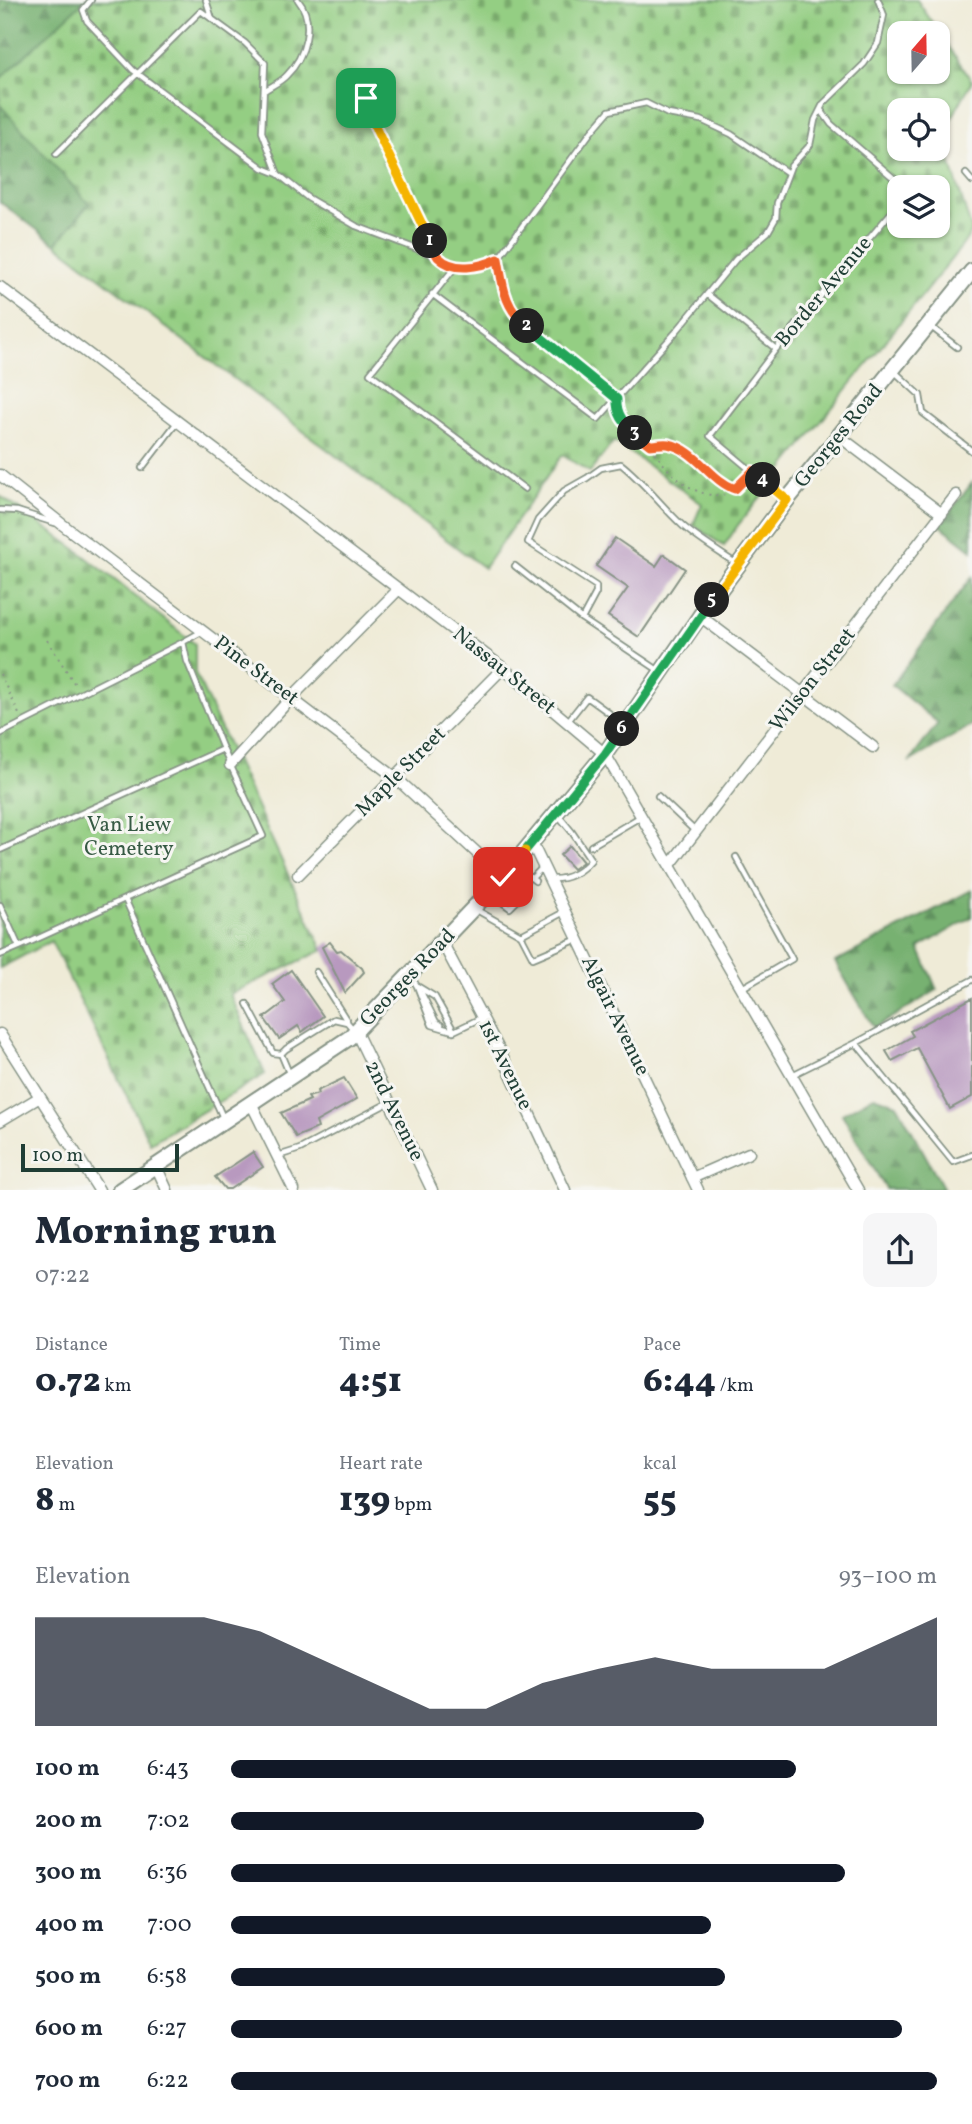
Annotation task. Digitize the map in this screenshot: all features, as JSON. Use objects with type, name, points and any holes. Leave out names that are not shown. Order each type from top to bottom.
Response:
[{"type":"street","name":"Georges Road","points":[[120,1189],[291,1077],[351,1027],[414,981],[442,942],[503,877],[605,754],[738,564],[972,271]]},
{"type":"street","name":"Nassau Street","points":[[0,287],[503,668],[605,754],[858,1189]]},
{"type":"street","points":[[839,436],[942,514]]},
{"type":"street","name":"Pine Street","points":[[0,475],[397,778],[503,877]]},
{"type":"street","name":"Wilson Street","points":[[670,865],[956,495]]},
{"type":"street","points":[[230,765],[291,698],[399,589]]},
{"type":"street","points":[[701,616],[873,747]]},
{"type":"street","name":"Maple Street","points":[[298,875],[503,668]]},
{"type":"street","name":"Algair Avenue","points":[[532,843],[698,1189]]},
{"type":"street","name":"1st Avenue","points":[[442,942],[565,1189]]},
{"type":"street","name":"2nd Avenue","points":[[351,1027],[432,1189]]},
{"type":"street","points":[[0,1034],[99,1189]]},
{"type":"street","points":[[0,1121],[40,1097]]},
{"type":"street","points":[[251,1103],[294,1189]]},
{"type":"street","points":[[692,1178],[749,1153]]},
{"type":"street","points":[[156,1166],[167,1189]]},
{"type":"lane","points":[[91,0],[83,10],[87,21],[137,73],[263,168],[278,174],[308,198],[356,226],[456,266],[481,266],[498,259],[609,111],[646,103],[668,114],[701,120],[731,134],[788,173]]},
{"type":"lane","points":[[206,0],[212,19]]},
{"type":"lane","points":[[263,91],[286,77],[302,56],[308,26],[303,6],[298,0]]},
{"type":"lane","points":[[432,294],[598,419],[736,259],[768,232],[776,218],[777,203],[791,166],[810,145],[823,104],[864,64],[878,43],[884,15],[878,0]]},
{"type":"lane","points":[[56,154],[201,11],[245,43],[265,64],[262,132],[278,174]]},
{"type":"lane","points":[[364,77],[366,98],[376,129],[438,257]]},
{"type":"lane","points":[[821,110],[831,124],[890,175]]},
{"type":"lane","points":[[966,174],[972,181]]},
{"type":"lane","name":"Border Avenue","points":[[753,471],[710,436],[776,349],[887,217]]},
{"type":"lane","points":[[498,259],[503,290],[514,316],[617,399]]},
{"type":"lane","points":[[456,266],[370,373],[525,489]]},
{"type":"lane","points":[[707,294],[776,349]]},
{"type":"lane","points":[[930,326],[957,348]]},
{"type":"lane","points":[[893,370],[920,395],[923,412],[972,451]]},
{"type":"lane","points":[[617,399],[617,410],[627,426],[650,445],[668,443],[689,453],[726,486],[735,489],[753,471],[787,500]]},
{"type":"lane","points":[[142,468],[178,420]]},
{"type":"lane","points":[[582,619],[596,593],[596,586],[528,542],[538,520],[564,491],[601,468],[621,464],[636,475],[684,527],[738,564]]},
{"type":"lane","points":[[0,510],[17,511],[63,525]]},
{"type":"lane","points":[[515,566],[582,619],[661,673]]},
{"type":"lane","points":[[0,734],[203,631]]},
{"type":"lane","points":[[0,955],[263,836],[223,749],[187,661],[183,642]]},
{"type":"lane","points":[[567,722],[587,697],[609,713]]},
{"type":"lane","points":[[0,850],[223,749]]},
{"type":"lane","points":[[658,796],[695,832]]},
{"type":"lane","points":[[549,878],[562,880],[584,868],[591,860],[556,813]]},
{"type":"lane","points":[[591,846],[641,817]]},
{"type":"lane","points":[[736,857],[792,959],[741,988]]},
{"type":"lane","points":[[525,881],[543,867]]},
{"type":"lane","points":[[530,886],[535,881],[532,878]]},
{"type":"lane","points":[[489,892],[510,908],[519,899]]},
{"type":"lane","points":[[504,903],[513,893]]},
{"type":"lane","points":[[125,899],[224,1121]]},
{"type":"lane","points":[[0,905],[19,947]]},
{"type":"lane","points":[[474,908],[521,935],[533,958],[578,939]]},
{"type":"lane","points":[[521,935],[565,912]]},
{"type":"lane","points":[[316,972],[351,1027]]},
{"type":"lane","points":[[791,1075],[972,980]]},
{"type":"lane","points":[[414,981],[435,997],[454,1031]]},
{"type":"lane","points":[[414,981],[436,1023],[454,1031],[482,1018]]},
{"type":"lane","points":[[247,1004],[273,1053],[281,1054],[308,1034],[334,1020],[351,1027]]},
{"type":"lane","points":[[856,1043],[953,1162],[972,1155]]},
{"type":"lane","points":[[281,1054],[291,1077]]},
{"type":"lane","points":[[277,1156],[300,1149],[390,1102]]},
{"type":"path","points":[[650,445],[663,465],[685,484],[707,495],[724,495],[735,489]]},
{"type":"path","points":[[47,640],[80,693]]},
{"type":"path","points":[[0,674],[23,722]]},
{"type":"green space","points":[[0,0],[85,0],[0,79]]},
{"type":"green space","points":[[85,0],[917,0],[931,21],[887,21],[887,84],[950,84],[950,49],[972,81],[950,121],[950,98],[887,98],[887,161],[950,161],[972,231],[724,546],[693,525],[702,504],[614,441],[590,472],[562,455],[484,568],[56,244],[89,204],[0,105],[0,79]]},
{"type":"green space","points":[[0,105],[89,204],[56,244],[0,202]]},
{"type":"green space","points":[[972,483],[972,550],[940,525]]},
{"type":"green space","name":"Van Liew Cemetery","points":[[0,496],[76,549],[195,644],[195,673],[323,950],[230,994],[265,1074],[150,1143],[51,941],[0,968]]},
{"type":"green space","points":[[972,577],[972,725],[909,762],[938,723],[892,685]]},
{"type":"green space","points":[[972,890],[972,917],[919,948],[937,990],[874,1028],[835,962]]},
{"type":"green space","points":[[874,1096],[897,1104],[944,1189],[886,1189],[842,1114]]},
{"type":"building","points":[[615,538],[656,566],[664,554],[685,569],[639,637],[608,616],[628,588],[596,566]]},
{"type":"building","points":[[570,846],[583,862],[573,869],[560,855]]},
{"type":"building","points":[[330,942],[337,951],[341,950],[364,972],[345,993],[322,947]]},
{"type":"building","points":[[291,970],[323,1016],[302,1032],[298,1026],[279,1039],[264,1018],[285,1002],[272,984]]},
{"type":"building","points":[[972,998],[972,1097],[950,1109],[917,1048],[892,1061],[886,1051],[913,1036],[910,1031]]},
{"type":"building","points":[[344,1078],[357,1099],[316,1122],[318,1128],[296,1137],[281,1113],[310,1100],[308,1097],[318,1094],[317,1091]]},
{"type":"building","points":[[253,1152],[263,1167],[230,1189],[225,1189],[215,1177]]},
{"type":"route","points":[[366,98],[376,129],[438,257],[456,266],[481,266],[498,259],[503,290],[514,316],[617,399],[617,410],[627,426],[650,445],[668,443],[689,453],[726,486],[735,489],[753,471],[787,500],[738,564],[605,754],[503,877]]}]
